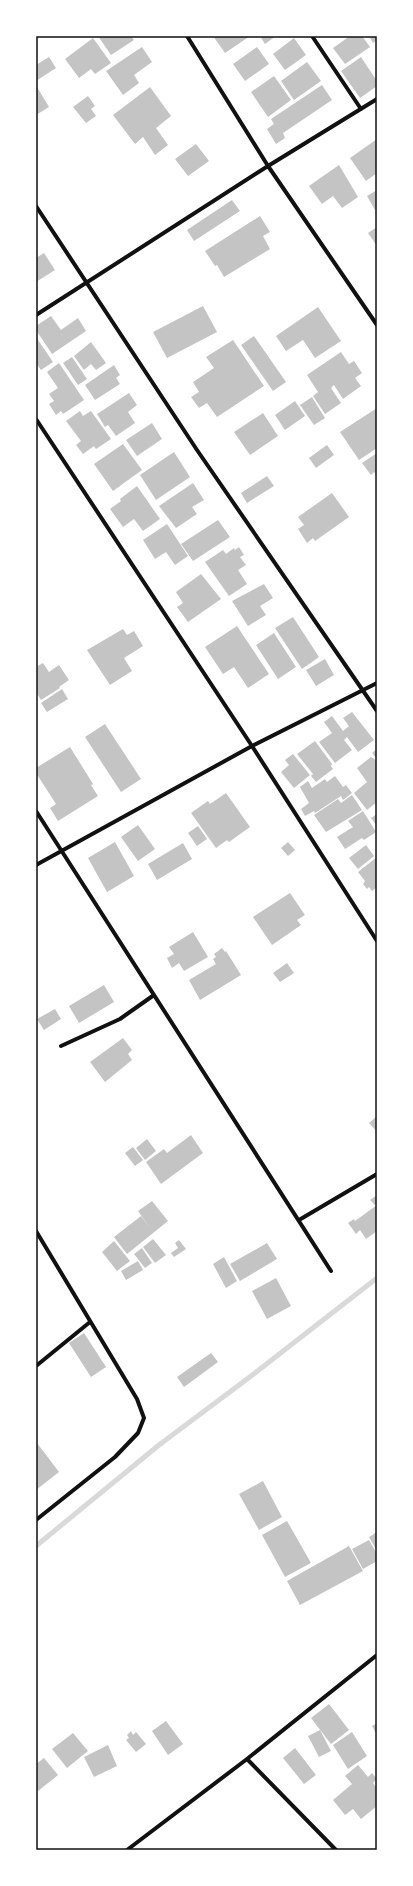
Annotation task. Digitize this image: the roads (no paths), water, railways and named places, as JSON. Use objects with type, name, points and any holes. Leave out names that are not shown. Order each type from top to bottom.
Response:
[{"type":"street","points":[[187,36],[268,166],[377,325]]},
{"type":"street","points":[[312,36],[361,109]]},
{"type":"street","points":[[36,315],[268,166],[377,99]]},
{"type":"street","points":[[36,206],[197,450],[364,690],[377,711]]},
{"type":"street","points":[[36,420],[252,746],[377,941]]},
{"type":"street","points":[[36,865],[252,746],[377,683]]},
{"type":"street","points":[[36,811],[331,1270]]},
{"type":"street","points":[[61,1046],[120,1019],[154,995]]},
{"type":"street","points":[[298,1220],[377,1174]]},
{"type":"street","points":[[36,1231],[137,1399],[144,1418],[138,1434],[115,1457],[36,1520]]},
{"type":"street","points":[[36,1366],[90,1322]]},
{"type":"street","points":[[127,1850],[247,1759],[377,1655]]},
{"type":"street","points":[[247,1759],[336,1850]]},
{"type":"waterway","points":[[36,1546],[159,1445],[255,1373],[377,1278]]}]
